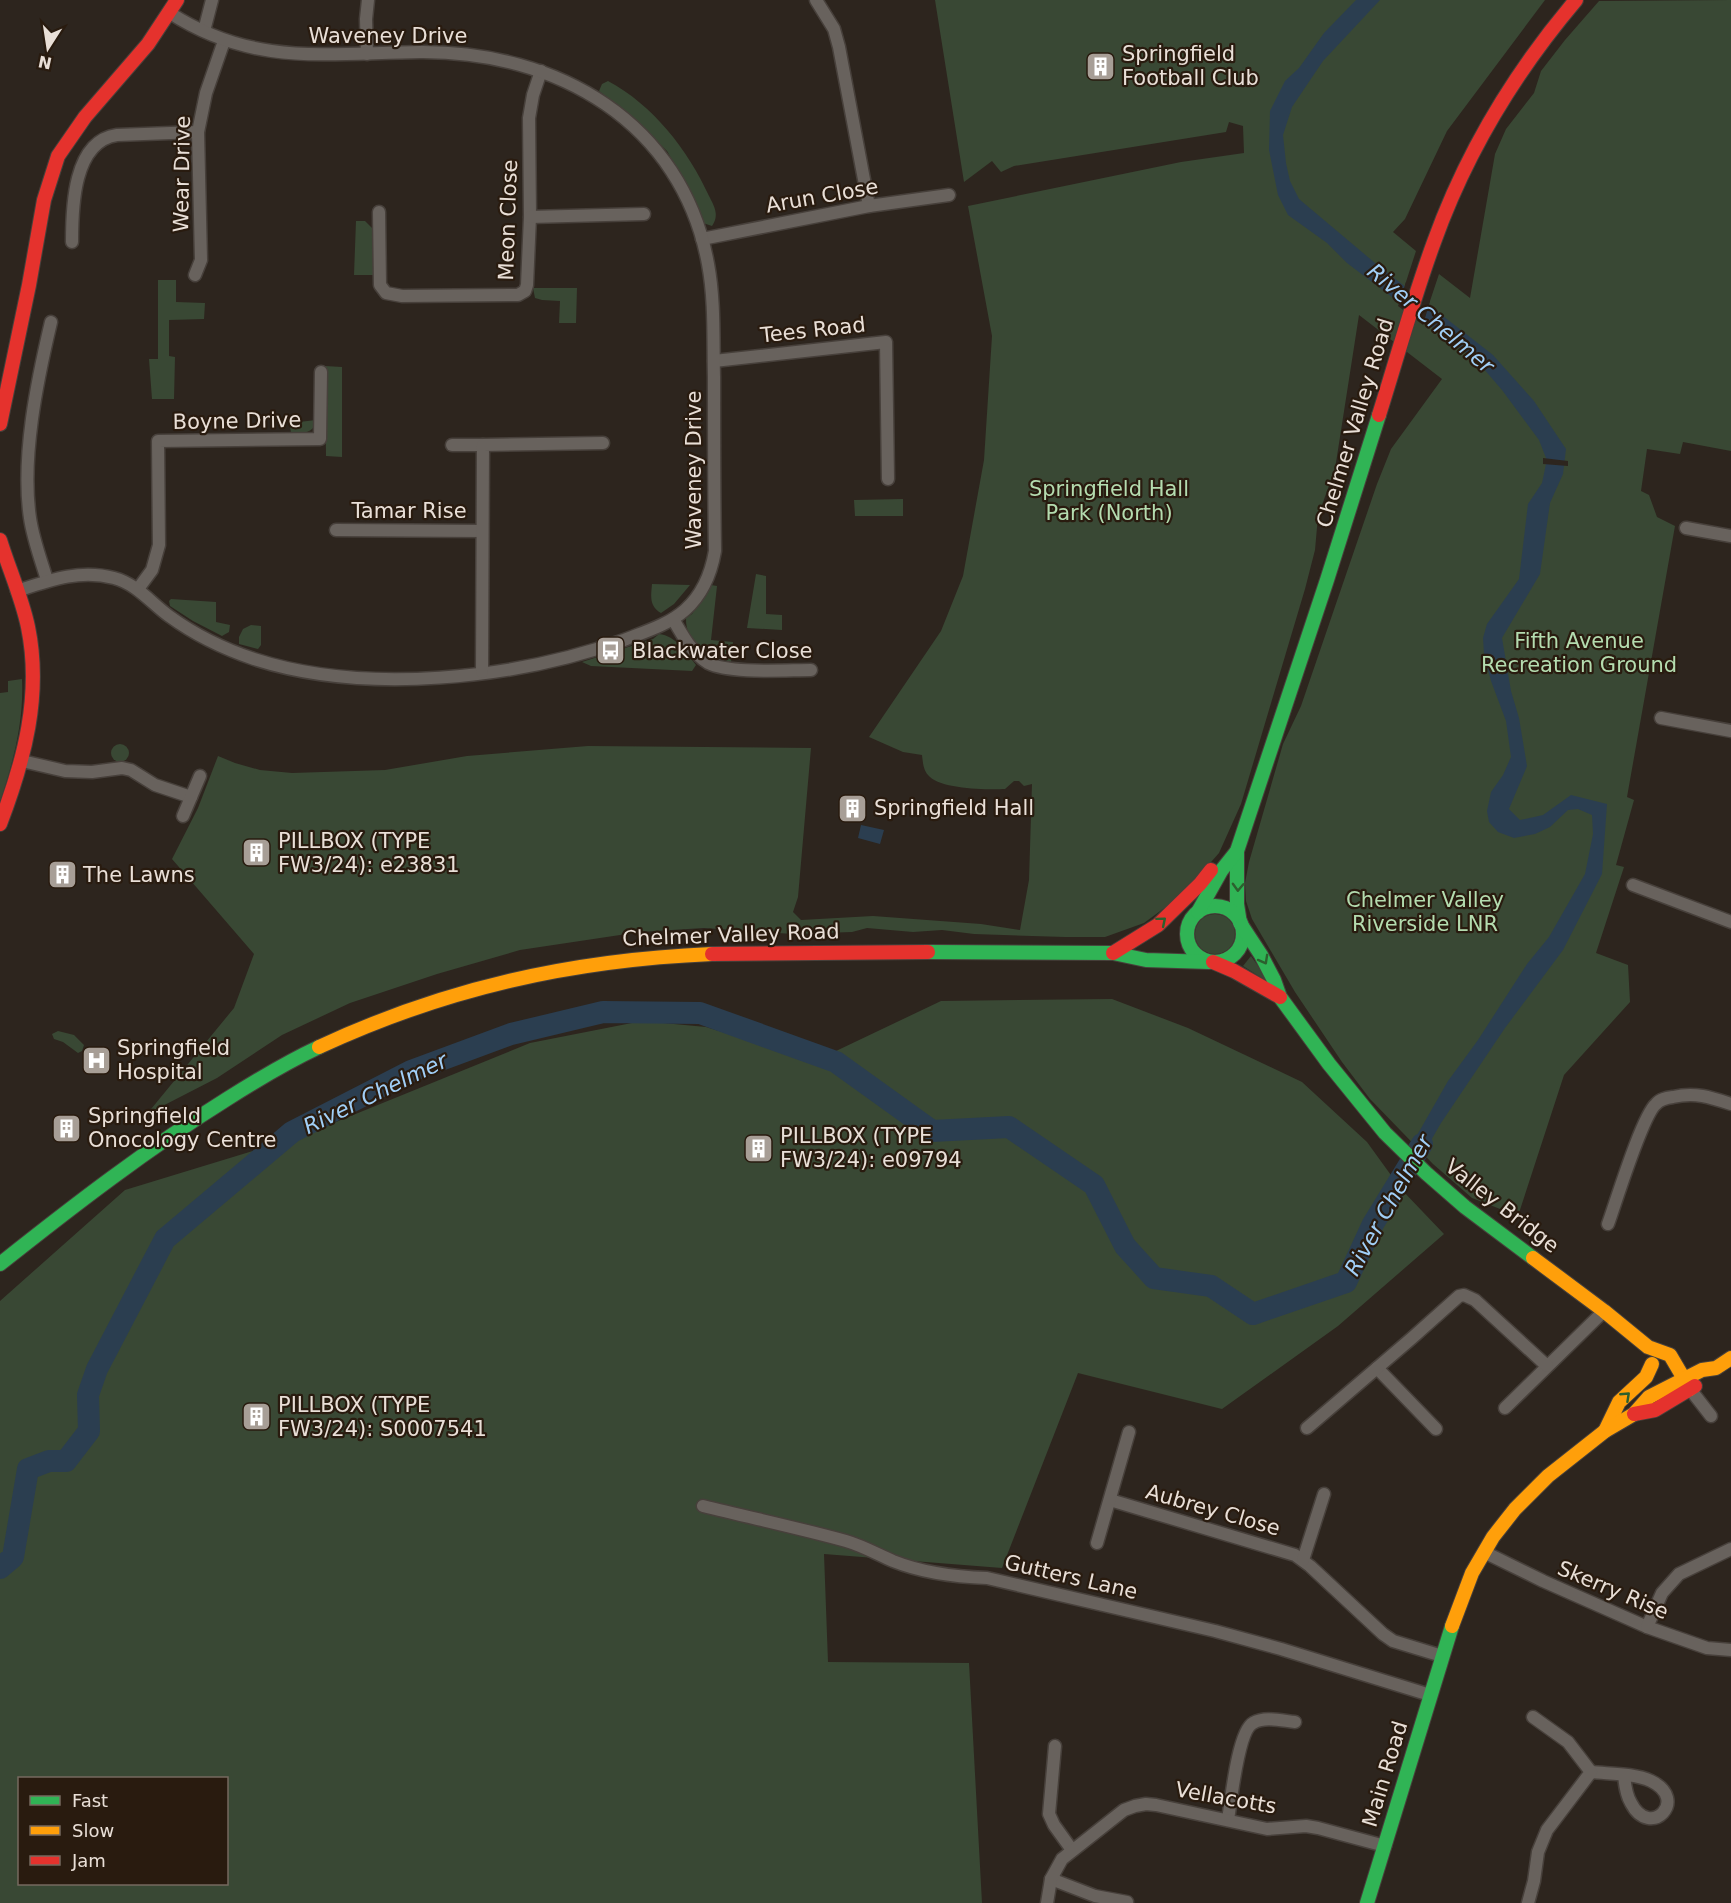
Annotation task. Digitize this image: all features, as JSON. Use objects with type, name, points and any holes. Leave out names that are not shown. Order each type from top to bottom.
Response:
[{"type":"main road","points":[[0,424],[30,285],[44,200],[58,156],[84,117],[148,44],[177,0]]},
{"type":"main road","name":"Chelmer Valley Road","points":[[1113,953],[1136,948],[1157,939],[1194,916],[1237,851],[1327,580],[1434,242],[1463,174],[1496,110],[1530,57],[1576,0]]},
{"type":"main road","points":[[0,540],[29,630],[34,681],[31,721],[22,761],[0,824]]},
{"type":"main road","points":[[1113,953],[1158,925],[1200,884],[1225,850],[1236,827],[1253,806]]},
{"type":"main road","name":"Chelmer Valley Road","points":[[1237,851],[1237,904],[1241,924]]},
{"type":"main road","points":[[1212,906],[1222,907],[1233,913],[1241,924],[1243,939],[1238,951],[1228,959],[1211,962],[1197,956],[1189,945],[1186,933],[1194,916],[1212,906]]},
{"type":"main road","name":"Valley Bridge","points":[[1241,924],[1261,955],[1280,997],[1385,1133],[1465,1207],[1604,1311],[1648,1347],[1670,1355],[1688,1383]]},
{"type":"main road","name":"Chelmer Valley Road","points":[[0,1264],[148,1150],[260,1079],[320,1046],[452,995],[518,978],[589,964],[663,955],[775,951],[1113,953],[1146,960],[1211,962]]},
{"type":"main road","name":"Valley Bridge","points":[[1211,962],[1234,971],[1280,997]]},
{"type":"main road","points":[[1648,1347],[1652,1364],[1671,1386]]},
{"type":"main road","points":[[1634,1414],[1655,1410],[1702,1370],[1716,1368],[1731,1358]]},
{"type":"main road","points":[[1605,1431],[1619,1402],[1646,1377],[1652,1364]]},
{"type":"main road","points":[[1634,1414],[1649,1397],[1671,1386],[1688,1383]]},
{"type":"main road","name":"Main Road","points":[[1367,1903],[1462,1596],[1484,1552],[1510,1515],[1531,1492],[1605,1431],[1634,1414]]},
{"type":"street","points":[[204,31],[212,0]]},
{"type":"street","points":[[367,54],[368,0]]},
{"type":"street","points":[[816,0],[834,29],[839,47],[869,206]]},
{"type":"street","name":"Waveney Drive","points":[[17,591],[47,580],[84,573],[116,578],[138,589],[170,616],[217,645],[271,664],[330,675],[364,678],[436,677],[534,665],[578,654],[644,632],[673,619],[684,611],[694,600],[712,568],[715,551],[712,291],[702,239],[693,212],[666,162],[650,143],[627,121],[590,93],[542,71],[507,61],[438,52],[311,56],[285,54],[224,40],[188,25],[170,13]]},
{"type":"street","name":"Wear Drive","points":[[195,274],[201,260],[198,132],[206,93],[224,40]]},
{"type":"street","name":"Meon Close","points":[[379,212],[380,285],[387,293],[402,296],[518,295],[525,291],[530,217],[529,118],[533,95],[542,71]]},
{"type":"street","points":[[72,242],[75,187],[85,161],[99,141],[108,136],[117,135],[198,132]]},
{"type":"street","name":"Arun Close","points":[[702,239],[869,206],[949,195]]},
{"type":"street","points":[[530,217],[644,214]]},
{"type":"street","points":[[47,580],[30,521],[28,477],[35,401],[51,322]]},
{"type":"street","name":"Tees Road","points":[[714,361],[886,342],[888,480]]},
{"type":"street","name":"Boyne Drive","points":[[138,589],[152,570],[159,545],[158,441],[321,439],[321,372]]},
{"type":"street","points":[[452,445],[603,443]]},
{"type":"street","name":"Tamar Rise","points":[[482,672],[483,445]]},
{"type":"street","points":[[1686,528],[1731,536]]},
{"type":"street","name":"Tamar Rise","points":[[336,530],[482,531]]},
{"type":"street","points":[[673,619],[695,652],[708,662],[723,668],[811,670]]},
{"type":"street","points":[[1661,718],[1731,731]]},
{"type":"street","points":[[22,761],[65,771],[92,772],[122,768],[139,774],[155,785],[191,797]]},
{"type":"street","points":[[183,816],[200,776]]},
{"type":"street","points":[[1633,885],[1731,922]]},
{"type":"street","points":[[1608,1224],[1646,1119],[1656,1103],[1663,1099],[1692,1094],[1710,1096],[1731,1104]]},
{"type":"street","points":[[1307,1428],[1413,1338],[1455,1298],[1464,1295],[1475,1300],[1547,1366]]},
{"type":"street","points":[[1505,1408],[1604,1311]]},
{"type":"street","points":[[1377,1368],[1436,1429]]},
{"type":"street","points":[[1688,1383],[1711,1416]]},
{"type":"street","points":[[1097,1543],[1129,1432]]},
{"type":"street","name":"Aubrey Close","points":[[1303,1560],[1324,1494]]},
{"type":"street","name":"Aubrey Close","points":[[1110,1500],[1286,1552],[1303,1560],[1393,1641],[1442,1656]]},
{"type":"street","name":"Gutters Lane","points":[[703,1506],[847,1542],[916,1568],[953,1576],[987,1578],[1215,1631],[1430,1695]]},
{"type":"street","points":[[1647,1627],[1662,1593],[1679,1574],[1731,1549]]},
{"type":"street","name":"Skerry Rise","points":[[1484,1552],[1647,1627],[1707,1648],[1731,1650]]},
{"type":"street","points":[[1533,1717],[1558,1733],[1591,1772],[1624,1776]]},
{"type":"street","points":[[1228,1820],[1242,1740],[1249,1726],[1260,1720],[1295,1722]]},
{"type":"street","points":[[1055,1746],[1049,1814],[1072,1850]]},
{"type":"street","points":[[1528,1903],[1542,1840],[1591,1772]]},
{"type":"street","name":"Vellacotts","points":[[1047,1903],[1051,1879],[1057,1866],[1072,1850],[1124,1810],[1146,1804],[1267,1829],[1306,1826],[1318,1828],[1385,1846]]},
{"type":"street","points":[[1051,1879],[1095,1896],[1127,1902]]},
{"type":"green space","points":[[935,0],[1545,0],[1447,131],[1405,219],[1393,232],[1416,251],[1405,285],[1429,304],[1439,274],[1470,298],[1495,154],[1506,129],[1534,93],[1541,71],[1599,1],[1731,0],[1731,451],[1683,442],[1680,454],[1647,449],[1641,491],[1649,495],[1657,517],[1675,526],[1627,797],[1634,800],[1616,865],[1624,867],[1596,953],[1628,965],[1630,1002],[1564,1075],[1518,1216],[1472,1198],[1433,1164],[1370,1099],[1295,992],[1252,919],[1246,901],[1245,883],[1249,862],[1283,744],[1301,706],[1377,484],[1391,449],[1442,379],[1359,315],[1335,469],[1318,516],[1315,550],[1305,589],[1241,804],[1219,853],[1182,895],[1144,923],[1105,937],[974,934],[942,930],[913,932],[867,928],[852,932],[793,934],[704,928],[640,932],[520,950],[350,1003],[282,1035],[217,1078],[147,1114],[234,1008],[254,954],[172,859],[198,808],[218,756],[260,770],[292,773],[385,770],[467,756],[588,746],[811,748],[798,897],[793,912],[801,920],[873,916],[981,924],[1020,930],[1029,880],[1032,784],[1024,786],[1019,781],[1014,781],[1005,789],[997,789],[966,788],[944,784],[928,775],[922,755],[903,752],[869,737],[941,631],[963,576],[984,460],[992,336],[968,206],[1181,162],[1244,153],[1243,126],[1229,122],[1226,132],[1014,166],[1001,172],[992,161],[964,182]]},
{"type":"green space","points":[[608,81],[640,103],[680,146],[691,162],[714,207],[716,218],[712,226],[703,223],[688,188],[667,151],[636,121],[599,91],[602,84]]},
{"type":"green space","points":[[356,221],[365,221],[373,229],[373,275],[354,275]]},
{"type":"green space","points":[[158,280],[176,280],[176,302],[205,303],[204,319],[169,320],[169,356],[175,357],[174,399],[152,399],[149,359],[158,359]]},
{"type":"green space","points":[[533,288],[577,288],[576,323],[559,323],[560,301],[535,298]]},
{"type":"green space","points":[[325,366],[342,367],[342,457],[326,456]]},
{"type":"green space","points":[[316,420],[310,430],[304,433],[291,433],[290,426],[299,422]]},
{"type":"green space","points":[[903,499],[903,516],[855,516],[854,500]]},
{"type":"green space","points":[[756,574],[766,576],[766,614],[782,615],[782,630],[747,628]]},
{"type":"green space","points":[[652,584],[690,585],[674,604],[661,613],[653,604]]},
{"type":"green space","points":[[711,585],[717,586],[711,640],[733,642],[731,662],[700,647],[694,642],[687,627],[686,618],[692,614]]},
{"type":"green space","points":[[171,599],[216,602],[216,622],[230,625],[229,632],[222,636],[193,621],[170,606]]},
{"type":"green space","points":[[251,625],[261,626],[261,645],[258,649],[239,644],[239,637],[243,629]]},
{"type":"green space","points":[[659,634],[676,641],[696,665],[692,671],[591,666],[582,662],[653,639]]},
{"type":"green space","points":[[22,679],[17,742],[0,802],[0,693],[8,692],[8,681]]},
{"type":"green space","points":[[120,744],[126,747],[129,753],[126,759],[120,762],[114,759],[111,753],[114,747]]},
{"type":"green space","points":[[1215,914],[1229,920],[1235,934],[1229,948],[1215,954],[1201,948],[1195,934],[1201,920]]},
{"type":"green space","points":[[1251,956],[1271,984],[1243,966]]},
{"type":"green space","points":[[1112,999],[1188,1028],[1302,1082],[1367,1142],[1401,1189],[1444,1234],[1338,1326],[1222,1409],[1078,1373],[1002,1568],[824,1554],[828,1662],[969,1663],[982,1903],[0,1903],[0,1301],[125,1190],[299,1137],[530,1043],[642,1021],[706,1027],[815,1061],[941,1001]]},
{"type":"green space","points":[[58,1031],[74,1035],[84,1045],[82,1051],[78,1053],[63,1042],[54,1039],[52,1034]]},
{"type":"water","points":[[1356,0],[1380,0],[1323,61],[1292,107],[1283,135],[1290,181],[1299,199],[1375,263],[1493,355],[1534,401],[1566,449],[1563,474],[1550,503],[1540,574],[1502,638],[1527,766],[1509,809],[1520,820],[1543,815],[1571,795],[1607,804],[1602,874],[1563,950],[1505,1028],[1441,1123],[1411,1175],[1400,1165],[1448,1081],[1478,1040],[1527,964],[1549,937],[1585,874],[1593,834],[1592,815],[1578,809],[1568,810],[1550,827],[1535,834],[1514,838],[1498,832],[1489,822],[1487,811],[1491,792],[1503,775],[1511,757],[1506,721],[1491,681],[1484,654],[1483,638],[1487,624],[1519,579],[1528,504],[1542,483],[1546,464],[1539,440],[1477,361],[1347,263],[1327,243],[1288,215],[1278,195],[1269,150],[1270,111],[1285,81],[1299,68],[1324,33]]},
{"type":"water","points":[[861,825],[884,830],[880,844],[858,838]]},
{"type":"pier","points":[[1406,282],[1430,301],[1423,325],[1398,306]]},
{"type":"pier","points":[[1543,458],[1568,461],[1568,466],[1543,464]]},
{"type":"waterway","name":"River Chelmer","points":[[0,1568],[13,1557],[28,1469],[49,1461],[66,1461],[89,1431],[88,1395],[97,1369],[165,1239],[292,1132],[411,1071],[511,1034],[603,1012],[700,1013],[836,1062],[932,1131],[1009,1127],[1094,1185],[1125,1246],[1154,1278],[1211,1286],[1253,1314],[1346,1282],[1373,1224],[1422,1144]]},
{"type":"traffic: fast","points":[[1198,912],[1221,871],[1237,851],[1379,415]]},
{"type":"traffic: fast","points":[[1237,851],[1237,904],[1240,923]]},
{"type":"traffic: fast","points":[[1210,906],[1220,906],[1235,914],[1241,923],[1243,934],[1241,945],[1235,954],[1220,962],[1210,962],[1199,957],[1192,950],[1187,939],[1187,929],[1192,918],[1199,911],[1210,906]]},
{"type":"traffic: fast","points":[[1242,926],[1261,955],[1280,997],[1329,1064],[1385,1133],[1465,1207],[1533,1258]]},
{"type":"traffic: fast","points":[[928,952],[1113,953],[1146,960],[1209,962]]},
{"type":"traffic: fast","points":[[0,1264],[83,1199],[197,1118],[261,1078],[319,1047]]},
{"type":"traffic: fast","points":[[1367,1903],[1452,1626]]},
{"type":"traffic: slow","points":[[319,1047],[414,1008],[511,981],[609,963],[712,954]]},
{"type":"traffic: slow","points":[[1533,1258],[1648,1347],[1670,1355],[1690,1389]]},
{"type":"traffic: slow","points":[[1452,1626],[1472,1573],[1493,1537],[1515,1509],[1548,1476],[1605,1431],[1634,1414],[1649,1397],[1702,1370],[1716,1368],[1731,1358]]},
{"type":"traffic: slow","points":[[1605,1431],[1619,1402],[1646,1377],[1652,1364]]},
{"type":"traffic: jam","points":[[0,424],[44,200],[58,156],[85,117],[148,44],[177,0]]},
{"type":"traffic: jam","points":[[1379,415],[1426,263],[1461,177],[1477,145],[1513,85],[1576,0]]},
{"type":"traffic: jam","points":[[0,540],[28,627],[33,678],[32,703],[23,752],[0,824]]},
{"type":"traffic: jam","points":[[1113,953],[1158,925],[1211,870]]},
{"type":"traffic: jam","points":[[712,954],[928,952]]},
{"type":"traffic: jam","points":[[1213,962],[1280,997]]},
{"type":"traffic: jam","points":[[1634,1414],[1655,1410],[1695,1386]]},
{"type":"place","name":"Springfield Football Club","points":[[1101,66]]},
{"type":"place","name":"Blackwater Close","points":[[611,651]]},
{"type":"place","name":"Springfield Hall","points":[[853,808]]},
{"type":"place","name":"PILLBOX (TYPE FW3/24): e23831","points":[[257,853]]},
{"type":"place","name":"The Lawns","points":[[62,875]]},
{"type":"place","name":"Springfield Hospital","points":[[96,1060]]},
{"type":"place","name":"Springfield Onocology Centre","points":[[67,1128]]},
{"type":"place","name":"PILLBOX (TYPE FW3/24): e09794","points":[[759,1148]]},
{"type":"place","name":"PILLBOX (TYPE FW3/24): S0007541","points":[[257,1417]]},
{"type":"park label","name":"Springfield Hall Park (North)","points":[[1109,501]]},
{"type":"park label","name":"Fifth Avenue Recreation Ground","points":[[1579,653]]},
{"type":"park label","name":"Chelmer Valley Riverside LNR","points":[[1425,912]]}]
